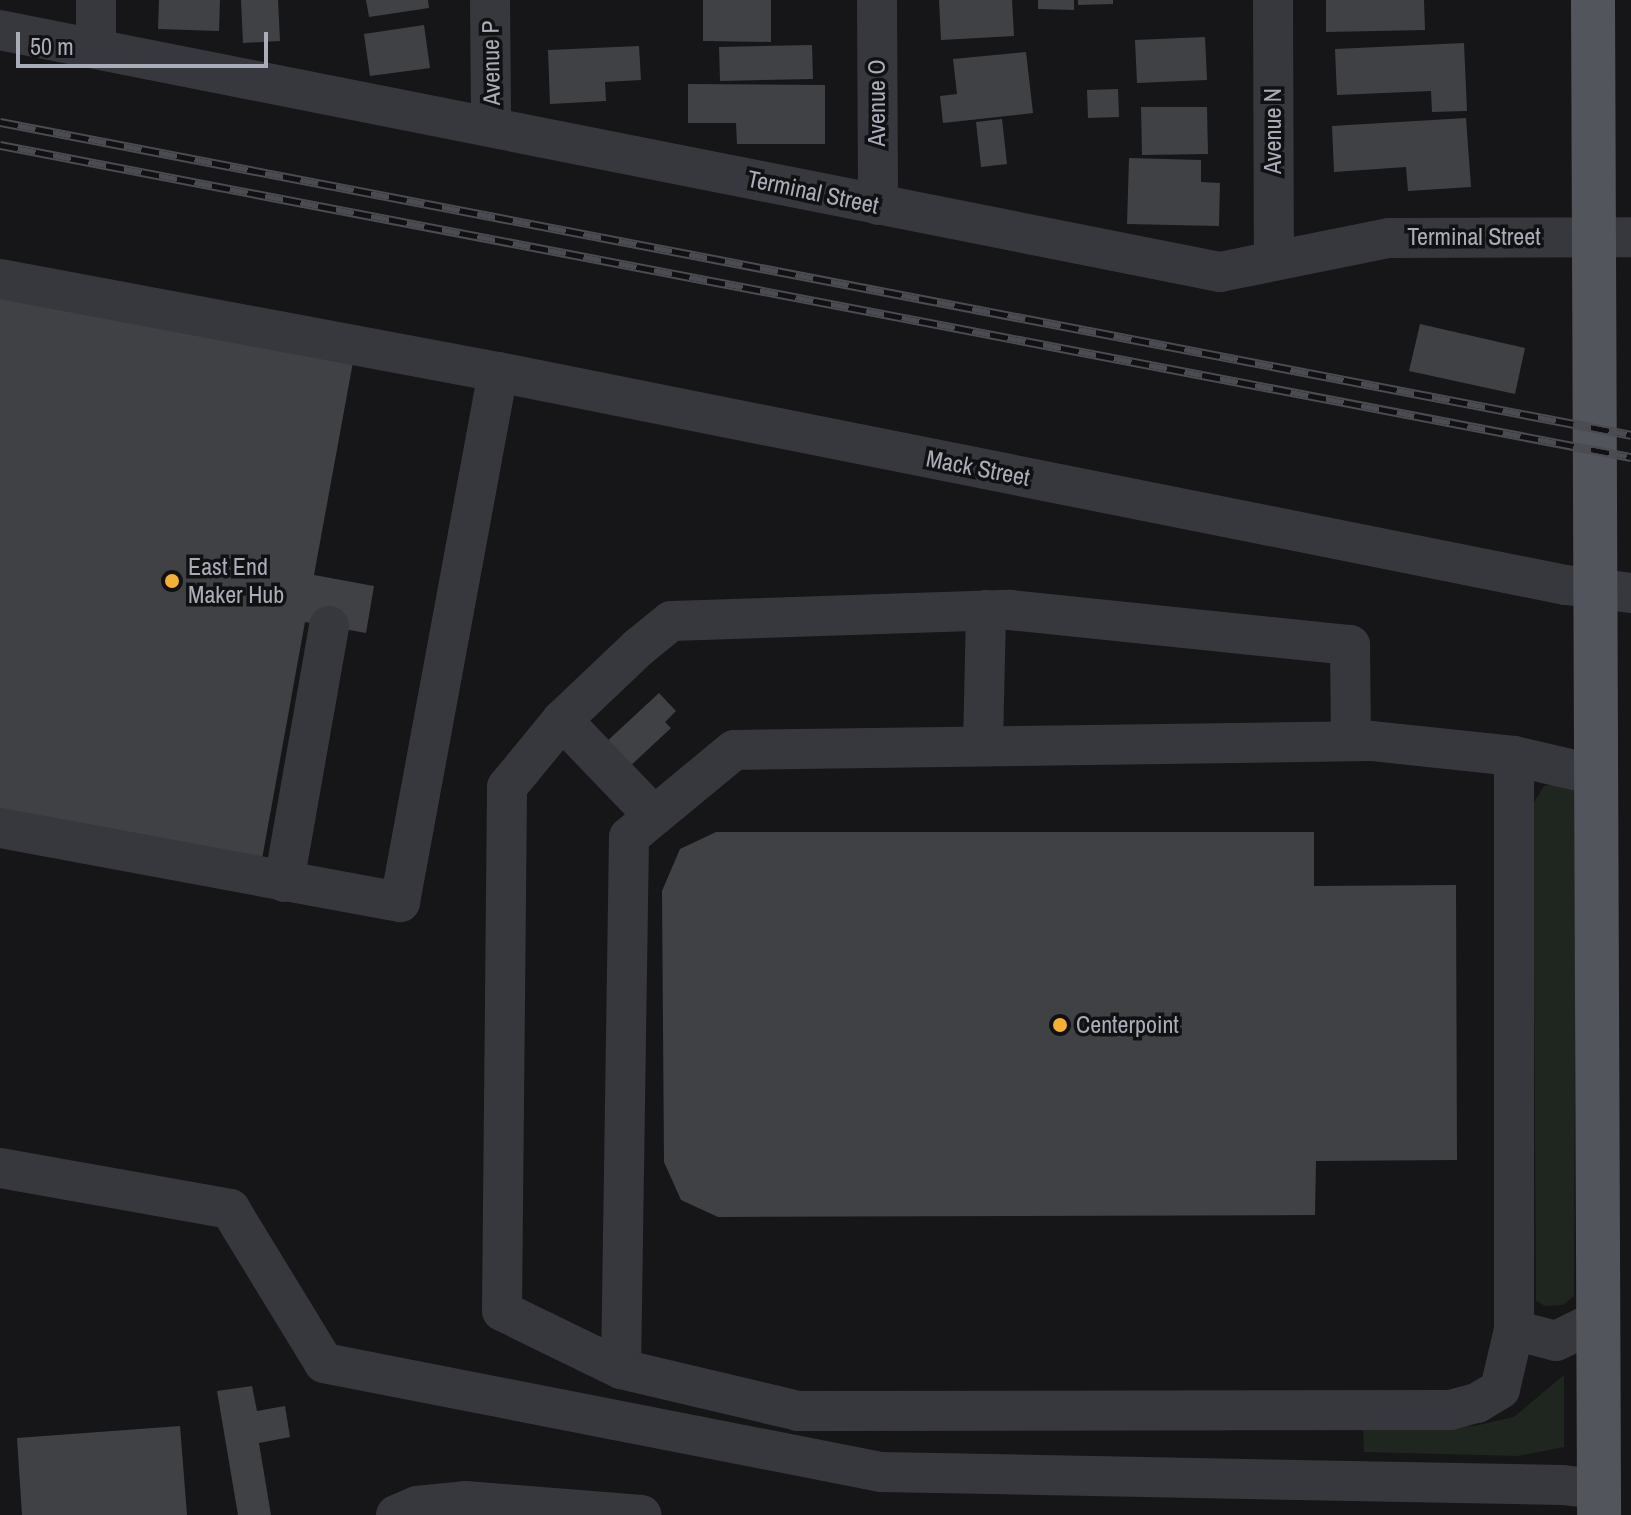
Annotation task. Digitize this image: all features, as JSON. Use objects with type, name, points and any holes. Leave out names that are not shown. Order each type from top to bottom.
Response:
[{"type":"main road","points":[[1593,0],[1612,237],[1613,591],[1596,775],[1599,1502]]},
{"type":"street","points":[[96,0],[96,48]]},
{"type":"street","name":"Avenue P","points":[[490,0],[491,126]]},
{"type":"street","name":"Avenue O","points":[[877,0],[878,205]]},
{"type":"street","name":"Avenue N","points":[[1273,0],[1274,261]]},
{"type":"street","name":"Terminal Street","points":[[0,30],[1220,272],[1389,238],[1612,237]]},
{"type":"street","name":"Mack Street","points":[[0,279],[498,372],[1613,591]]},
{"type":"street","points":[[0,828],[400,902],[498,372]]},
{"type":"street","points":[[983,745],[986,610]]},
{"type":"street","points":[[1351,741],[1350,645],[1010,610],[671,621],[562,720],[507,787],[502,1311],[621,1369],[798,1411],[1450,1410],[1477,1403],[1500,1389],[1514,1330],[1514,756]]},
{"type":"street","points":[[284,882],[329,626]]},
{"type":"street","points":[[562,720],[653,815]]},
{"type":"street","points":[[621,1369],[629,837],[734,750],[1351,741],[1514,756],[1596,775]]},
{"type":"street","points":[[0,1168],[230,1209],[324,1363],[881,1472],[1548,1485],[1599,1502]]},
{"type":"street","points":[[1514,1330],[1556,1341],[1597,1321]]},
{"type":"street","points":[[396,1515],[417,1506],[465,1501],[641,1515]]},
{"type":"shaded area","points":[[1562,783],[1576,792],[1574,1296],[1563,1305],[1545,1306],[1536,1301],[1533,804],[1544,786]]},
{"type":"shaded area","points":[[1564,1375],[1564,1447],[1518,1456],[1364,1452],[1363,1427],[1474,1426],[1514,1417]]},
{"type":"building","points":[[159,0],[220,0],[219,31],[158,29]]},
{"type":"building","points":[[241,0],[278,0],[280,41],[243,43]]},
{"type":"building","points":[[366,0],[428,0],[429,8],[369,17]]},
{"type":"building","points":[[703,0],[771,0],[771,42],[703,41]]},
{"type":"building","points":[[939,0],[1012,0],[1014,36],[941,40]]},
{"type":"building","points":[[1038,0],[1074,0],[1074,10],[1038,9]]},
{"type":"building","points":[[1078,0],[1113,0],[1113,4],[1078,5]]},
{"type":"building","points":[[1326,0],[1424,0],[1425,30],[1326,32]]},
{"type":"building","points":[[424,25],[430,68],[370,76],[364,34]]},
{"type":"building","points":[[1205,37],[1207,80],[1137,83],[1135,40]]},
{"type":"building","points":[[1464,43],[1467,111],[1432,112],[1431,91],[1337,95],[1335,49]]},
{"type":"building","points":[[812,45],[813,79],[720,81],[719,47]]},
{"type":"building","points":[[639,46],[641,80],[605,82],[606,101],[550,104],[548,50]]},
{"type":"building","points":[[1026,52],[1033,113],[943,123],[940,96],[957,94],[953,59]]},
{"type":"building","points":[[688,84],[825,85],[825,144],[737,144],[736,123],[688,123]]},
{"type":"building","points":[[1118,89],[1119,117],[1088,118],[1087,90]]},
{"type":"building","points":[[1141,107],[1207,107],[1208,154],[1142,155]]},
{"type":"building","points":[[1466,118],[1471,187],[1408,191],[1406,167],[1334,172],[1332,126]]},
{"type":"building","points":[[1002,119],[1007,164],[981,167],[976,122]]},
{"type":"building","points":[[1129,158],[1201,160],[1201,182],[1220,183],[1219,226],[1127,224]]},
{"type":"building","name":"East End Maker Hub","points":[[0,295],[353,362],[314,575],[374,586],[366,633],[305,622],[262,859],[0,810]]},
{"type":"building","points":[[1420,324],[1525,348],[1515,394],[1409,371]]},
{"type":"building","points":[[659,693],[676,711],[665,722],[671,728],[627,769],[604,744]]},
{"type":"building","name":"Centerpoint","points":[[716,832],[1314,832],[1314,886],[1456,885],[1457,1160],[1316,1161],[1315,1215],[718,1217],[681,1200],[664,1162],[662,891],[680,849]]},
{"type":"building","points":[[252,1386],[257,1411],[285,1406],[290,1437],[259,1443],[271,1515],[238,1515],[217,1391]]},
{"type":"building","points":[[180,1426],[187,1515],[22,1515],[17,1438]]},
{"type":"railway","points":[[0,122],[1631,435]]},
{"type":"railway","points":[[0,145],[1631,457]]},
{"type":"place","name":"East End Maker Hub","points":[[172,581]]},
{"type":"place","name":"Centerpoint","points":[[1060,1025]]}]
